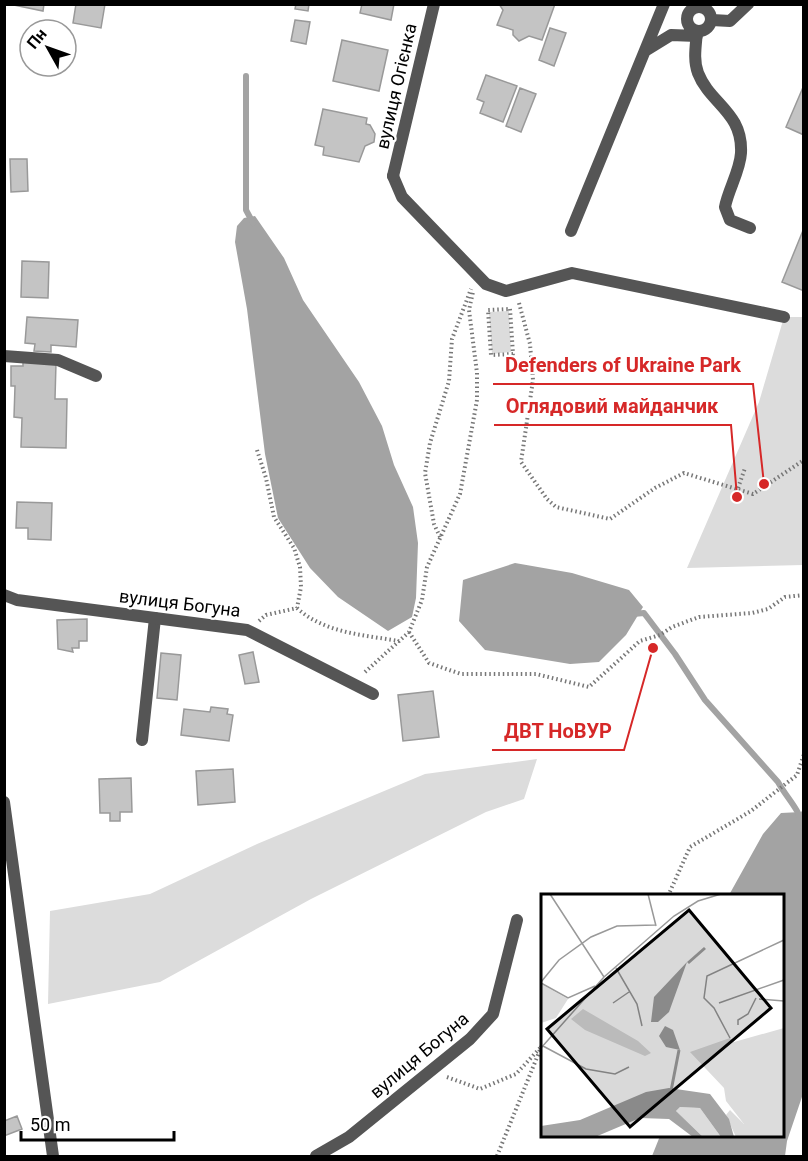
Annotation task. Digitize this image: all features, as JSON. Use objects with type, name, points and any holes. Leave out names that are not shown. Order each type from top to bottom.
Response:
[{"type":"street","name":"вулиця Огієнка","points":[[434,4],[393,176],[402,197],[476,275]]},
{"type":"street","points":[[571,231],[664,4]]},
{"type":"street","points":[[712,20],[730,21],[748,4]]},
{"type":"street","points":[[644,52],[671,34],[697,34],[706,29],[712,20],[711,15],[703,7],[687,8],[688,23],[697,34],[697,70],[705,88],[732,116],[738,136],[741,154],[725,207],[730,220],[750,228]]},
{"type":"street","points":[[476,275],[486,284],[506,291],[572,273],[784,317]]},
{"type":"street","points":[[4,356],[58,360],[96,376]]},
{"type":"street","name":"вулиця Богуна","points":[[4,595],[17,600],[247,630],[373,694]]},
{"type":"street","points":[[142,740],[155,618]]},
{"type":"street","points":[[4,802],[53,1156]]},
{"type":"street","name":"вулиця Богуна","points":[[316,1156],[349,1137],[470,1039],[493,1014],[518,920]]},
{"type":"path","points":[[441,537],[434,524],[425,473],[430,443],[449,381],[452,339],[476,275]]},
{"type":"path","points":[[341,677],[369,671],[409,632],[422,600],[428,567],[460,494],[477,400],[477,373],[469,310],[476,275]]},
{"type":"path","points":[[515,289],[530,344],[533,380],[521,462],[547,499],[556,507],[610,519],[655,488],[684,473],[753,494],[804,460]]},
{"type":"path","points":[[510,309],[513,354],[491,355],[488,310],[510,309]]},
{"type":"path","points":[[257,450],[266,478],[274,517],[294,548],[300,567],[301,587],[297,608]]},
{"type":"path","points":[[738,488],[745,468]]},
{"type":"path","points":[[409,632],[429,663],[461,674],[536,674],[589,687],[640,641],[660,635],[672,627],[699,617],[752,613],[768,609],[785,597],[804,595]]},
{"type":"path","points":[[266,615],[297,608]]},
{"type":"path","points":[[297,608],[309,619],[329,628],[399,641]]},
{"type":"path","points":[[669,894],[690,847],[751,811],[797,775],[804,754]]},
{"type":"path","points":[[430,1071],[480,1089],[516,1074],[541,1047]]},
{"type":"path","points":[[497,1156],[541,1048]]},
{"type":"shaded area","points":[[255,216],[284,258],[303,300],[359,382],[382,426],[394,465],[413,507],[418,543],[416,598],[412,617],[388,631],[338,597],[310,568],[278,518],[265,454],[247,309],[235,242],[237,226],[244,218]]},
{"type":"shaded area","points":[[509,311],[511,352],[492,354],[489,312]]},
{"type":"shaded area","points":[[784,317],[803,317],[803,565],[687,568],[759,402]]},
{"type":"shaded area","points":[[515,563],[572,573],[629,590],[643,607],[626,635],[599,662],[570,664],[485,650],[459,621],[463,580]]},
{"type":"shaded area","points":[[537,759],[524,799],[486,812],[311,899],[160,982],[48,1004],[50,911],[150,894],[257,844],[425,774]]},
{"type":"shaded area","points":[[803,810],[804,1091],[787,1141],[785,1156],[652,1156],[660,1137],[784,1137],[784,894],[730,894],[763,834],[781,813]]},
{"type":"building","points":[[9,4],[44,4],[43,11]]},
{"type":"building","points":[[76,4],[105,4],[101,28],[78,24],[78,18],[74,18]]},
{"type":"building","points":[[296,4],[309,4],[308,11],[295,9]]},
{"type":"building","points":[[362,4],[394,4],[391,20],[360,13]]},
{"type":"building","points":[[499,4],[555,4],[542,40],[529,36],[519,41],[513,35],[513,30],[497,25],[503,10]]},
{"type":"building","points":[[295,20],[310,22],[306,44],[291,41]]},
{"type":"building","points":[[550,28],[566,33],[554,66],[539,60]]},
{"type":"building","points":[[342,40],[388,50],[379,91],[333,81]]},
{"type":"building","points":[[486,75],[517,86],[503,122],[480,113],[484,102],[477,99]]},
{"type":"building","points":[[804,85],[804,135],[786,127]]},
{"type":"building","points":[[520,88],[536,94],[521,132],[506,126]]},
{"type":"building","points":[[323,109],[367,118],[366,124],[370,125],[375,134],[374,142],[365,146],[359,162],[323,155],[324,147],[315,145]]},
{"type":"building","points":[[10,159],[27,159],[28,191],[11,192]]},
{"type":"building","points":[[804,228],[804,291],[782,282]]},
{"type":"building","points":[[22,261],[49,262],[48,298],[21,297]]},
{"type":"building","points":[[27,317],[78,320],[76,347],[51,345],[51,352],[34,351],[35,344],[25,343]]},
{"type":"building","points":[[23,362],[56,363],[55,399],[67,399],[66,448],[21,447],[22,418],[14,417],[15,386],[11,386],[11,366],[23,366]]},
{"type":"building","points":[[17,502],[52,503],[51,540],[28,539],[28,528],[16,528]]},
{"type":"building","points":[[87,619],[87,641],[79,641],[79,648],[72,648],[73,652],[58,649],[57,620]]},
{"type":"building","points":[[253,652],[259,682],[245,684],[239,655]]},
{"type":"building","points":[[161,653],[181,655],[177,700],[157,698]]},
{"type":"building","points":[[433,691],[439,737],[403,741],[398,695]]},
{"type":"building","points":[[211,707],[228,709],[227,714],[233,715],[229,741],[181,735],[184,709],[210,712]]},
{"type":"building","points":[[233,769],[235,802],[198,805],[196,771]]},
{"type":"building","points":[[131,778],[132,812],[120,812],[120,821],[110,821],[110,813],[100,813],[99,779]]},
{"type":"building","points":[[17,1116],[22,1129],[4,1136],[4,1121]]},
{"type":"waterway","points":[[246,76],[246,210],[253,223]]},
{"type":"waterway","points":[[633,614],[644,613],[675,654],[705,700],[778,782],[796,809],[804,828]]},
{"type":"place","name":"Defenders of Ukraine Park","points":[[764,484]]},
{"type":"place","name":"Оглядовий майданчик","points":[[737,497]]},
{"type":"place","name":"ДВТ НоВУР","points":[[653,648]]}]
